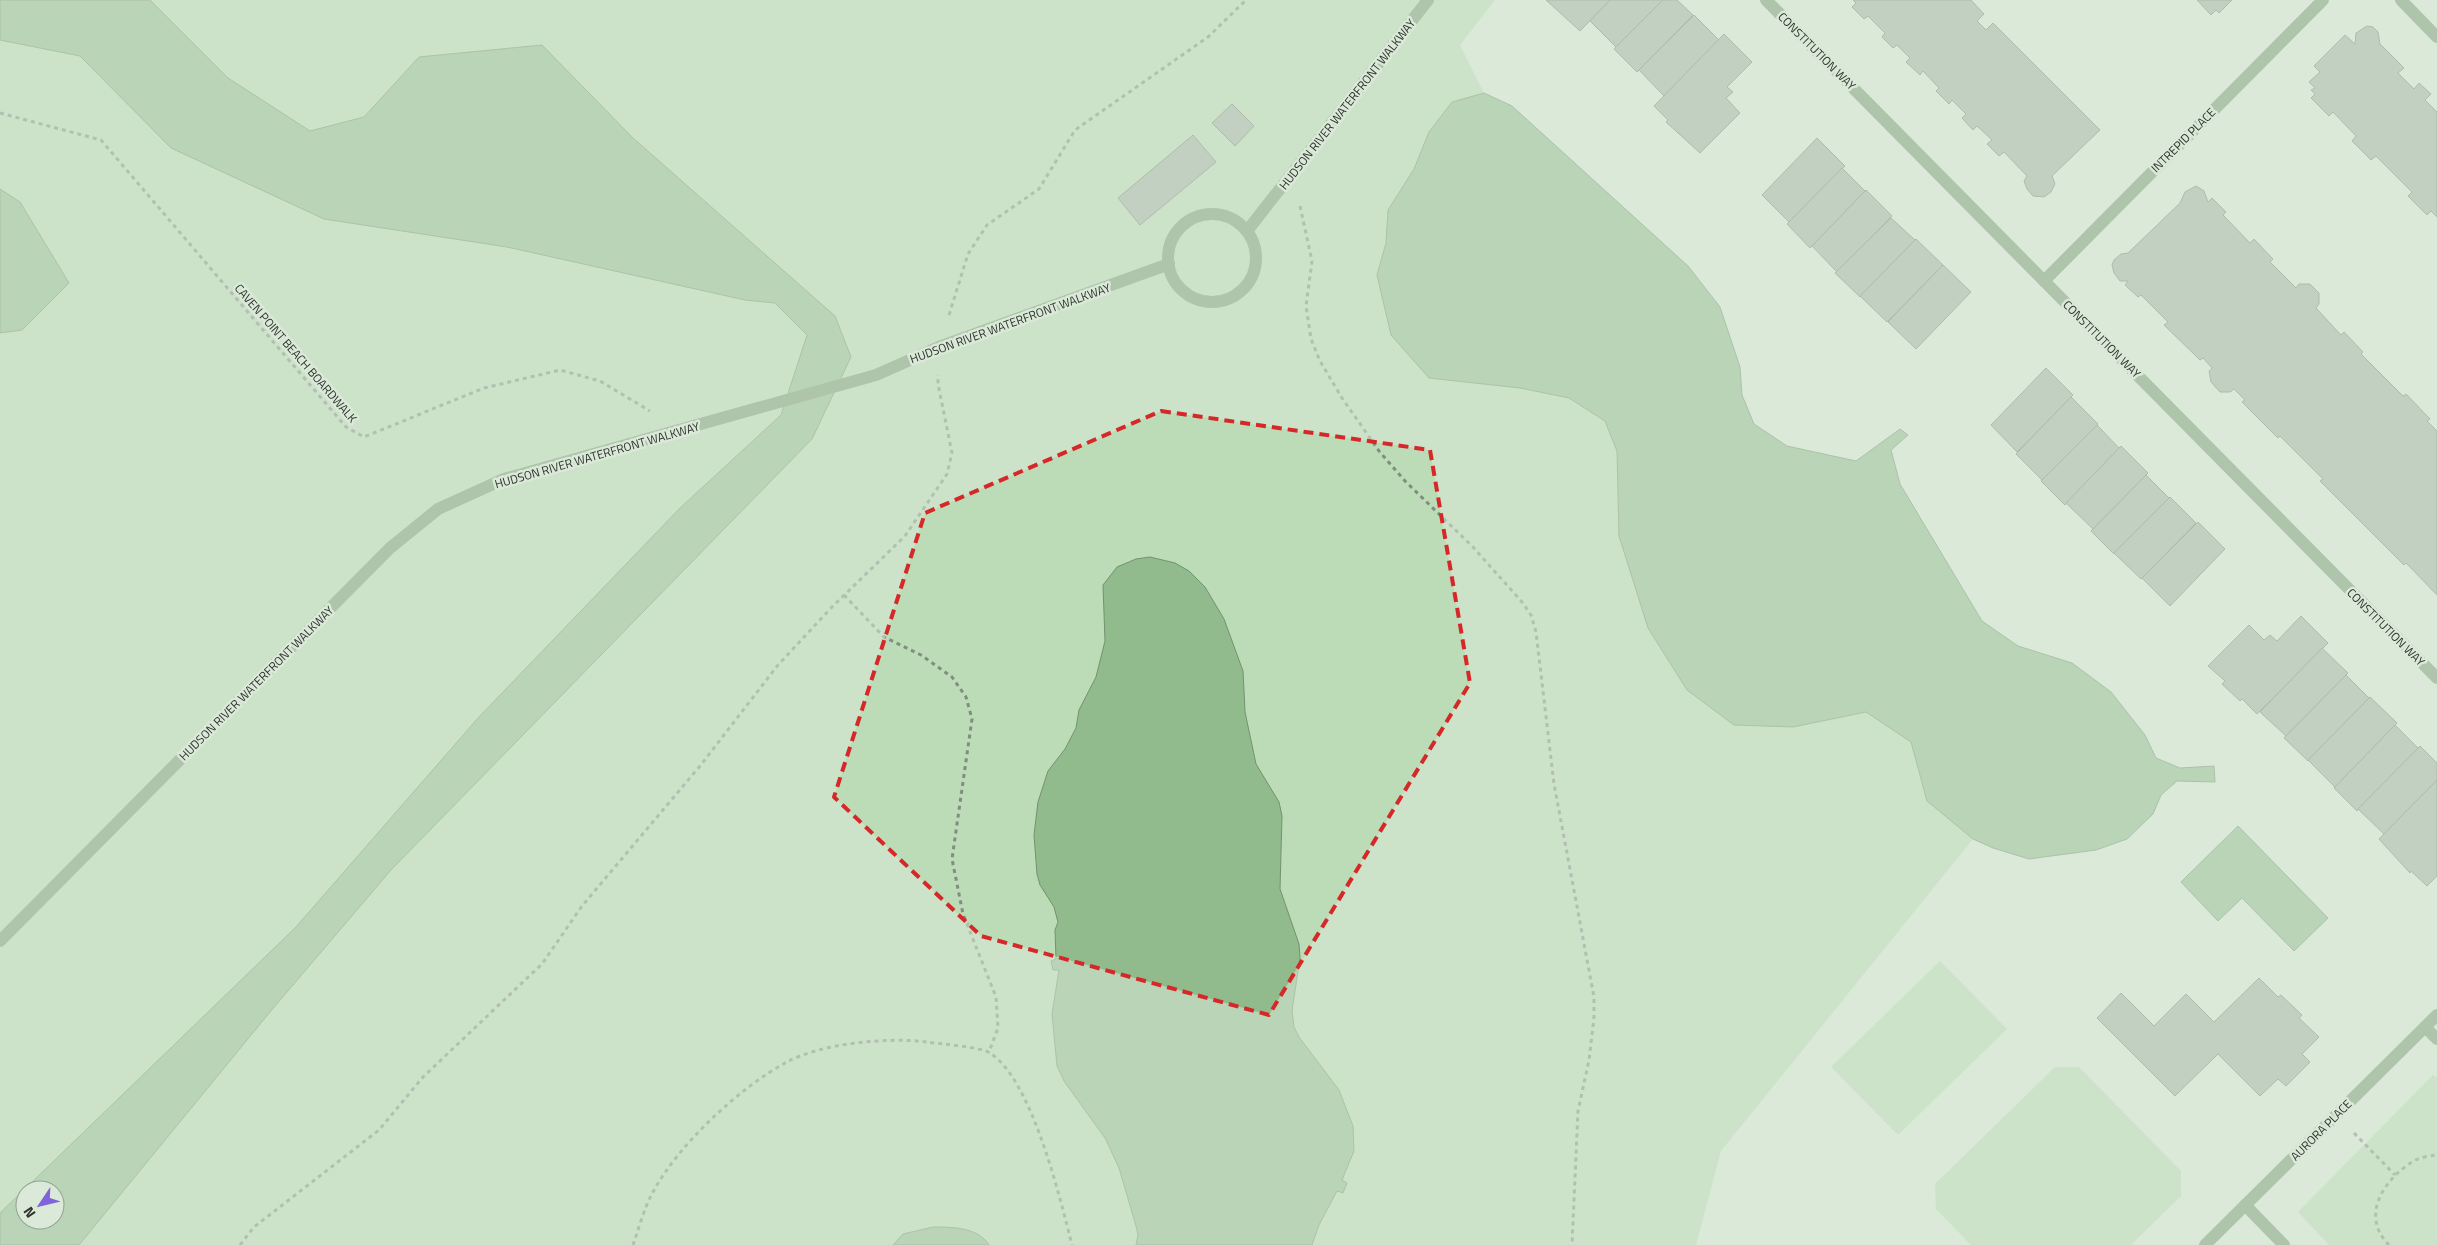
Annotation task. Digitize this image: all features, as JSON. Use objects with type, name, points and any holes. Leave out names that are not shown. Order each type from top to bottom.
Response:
[{"type":"street","name":"HUDSON RIVER WATERFRONT WALKWAY","points":[[1247,231],[1428,0]]},
{"type":"street","name":"CONSTITUTION WAY","points":[[1766,0],[2437,678]]},
{"type":"street","name":"INTREPID PLACE","points":[[2044,281],[2323,0]]},
{"type":"street","points":[[2401,0],[2437,37]]},
{"type":"street","points":[[1209,214],[1223,216],[1236,221],[1247,231],[1254,244],[1256,258],[1254,272],[1242,290],[1223,301],[1208,302],[1194,298],[1182,290],[1173,278],[1169,264],[1169,250],[1174,236],[1183,225],[1195,218],[1209,214]]},
{"type":"street","name":"HUDSON RIVER WATERFRONT WALKWAY","points":[[0,941],[390,548],[438,509],[504,479],[876,375],[940,347],[1169,264]]},
{"type":"street","name":"AURORA PLACE","points":[[2205,1245],[2437,1015]]},
{"type":"street","points":[[2425,1027],[2437,1039]]},
{"type":"street","points":[[2245,1206],[2284,1245]]},
{"type":"path","points":[[240,1245],[261,1221],[379,1130],[423,1077],[542,964],[582,906],[700,766],[778,665],[844,595],[905,536],[947,474],[952,453],[938,384],[940,347],[968,254],[988,225],[1039,189],[1075,130],[1208,37],[1246,0]]},
{"type":"path","name":"CAVEN POINT BEACH BOARDWALK","points":[[0,113],[101,140],[346,427],[364,437],[484,388],[560,370],[600,381],[681,430]]},
{"type":"path","points":[[1291,174],[1312,261],[1306,306],[1311,339],[1320,361],[1342,398],[1379,451],[1405,481],[1473,547],[1522,602],[1531,615],[1536,632],[1554,784],[1594,996],[1590,1060],[1578,1110],[1572,1245]]},
{"type":"path","points":[[844,595],[884,637],[921,656],[952,677],[966,697],[972,719],[952,859],[963,914],[996,997],[998,1028],[990,1052]]},
{"type":"path","points":[[633,1245],[652,1192],[685,1146],[757,1080],[788,1061],[828,1048],[874,1040],[916,1041],[990,1052],[1012,1078],[1027,1103],[1056,1182],[1072,1245]]},
{"type":"path","points":[[2336,1115],[2395,1175]]},
{"type":"path","points":[[2389,1245],[2385,1241],[2375,1218],[2378,1198],[2395,1175],[2416,1160],[2437,1155]]},
{"type":"highlighted area","points":[[1161,411],[1430,450],[1470,683],[1269,1015],[981,936],[834,797],[925,513]]},
{"type":"shaded area","points":[[0,0],[1495,0],[1460,45],[1484,93],[1452,102],[1429,132],[1414,169],[1388,210],[1386,243],[1377,275],[1520,388],[1569,398],[1605,421],[1617,451],[1619,536],[1793,727],[1866,712],[1911,742],[1927,801],[1973,839],[1721,1151],[1696,1245],[0,1245]],"holes":[[[799,359],[812,439],[391,870],[271,1011],[478,718],[680,508],[781,415]]]},
{"type":"shaded area","points":[[0,0],[150,0],[228,78],[310,131],[364,117],[419,57],[542,45],[633,138],[835,316],[851,357],[812,439],[391,870],[270,1012],[79,1245],[0,1245],[0,1213],[15,1199],[15,1230],[65,1230],[65,1180],[34,1180],[296,927],[478,718],[680,508],[781,415],[807,335],[775,303],[745,300],[507,247],[324,219],[171,148],[80,56],[0,40]]},
{"type":"shaded area","points":[[1484,93],[1512,106],[1688,266],[1720,307],[1740,367],[1742,395],[1754,424],[1787,446],[1856,461],[1900,429],[1908,435],[1891,450],[1900,484],[1982,621],[2018,646],[2072,663],[2111,692],[2145,735],[2156,758],[2180,768],[2214,766],[2215,782],[2177,781],[2161,795],[2153,814],[2127,839],[2096,850],[2029,859],[1993,848],[1973,839],[1927,801],[1911,742],[1866,712],[1793,727],[1734,725],[1687,690],[1648,628],[1619,536],[1617,451],[1605,421],[1569,398],[1520,388],[1429,378],[1391,335],[1377,275],[1386,243],[1388,210],[1414,169],[1429,132],[1452,102]]},
{"type":"shaded area","points":[[0,189],[20,202],[69,283],[22,330],[0,333]]},
{"type":"shaded area","points":[[1150,557],[1175,563],[1189,571],[1205,587],[1224,619],[1243,671],[1245,712],[1256,764],[1279,802],[1282,816],[1280,889],[1299,944],[1300,958],[1292,1011],[1294,1027],[1299,1037],[1339,1090],[1353,1126],[1354,1151],[1342,1180],[1347,1183],[1343,1193],[1337,1191],[1319,1225],[1312,1245],[1136,1245],[1138,1235],[1119,1168],[1105,1138],[1064,1081],[1057,1066],[1052,1014],[1059,970],[1053,970],[1051,961],[1056,959],[1055,930],[1058,922],[1054,907],[1040,885],[1037,874],[1034,835],[1038,802],[1048,771],[1065,749],[1076,728],[1079,710],[1096,677],[1105,641],[1103,585],[1117,567],[1136,559]]},
{"type":"shaded area","points":[[2238,826],[2328,918],[2294,951],[2242,898],[2218,921],[2181,882]]},
{"type":"shaded area","points":[[1940,961],[2007,1029],[1898,1135],[1831,1067]]},
{"type":"shaded area","points":[[2055,1067],[2079,1067],[2181,1171],[2181,1196],[2131,1245],[1971,1245],[1936,1209],[1935,1184]]},
{"type":"shaded area","points":[[2433,1075],[2437,1078],[2437,1245],[2329,1245],[2298,1212]]},
{"type":"shaded area","points":[[933,1227],[971,1231],[984,1239],[989,1245],[893,1245],[903,1234]]},
{"type":"building","points":[[1546,0],[1610,0],[1580,31]]},
{"type":"building","points":[[1610,0],[1663,0],[1616,47],[1590,21]]},
{"type":"building","points":[[1663,0],[1677,0],[1693,15],[1637,72],[1614,49]]},
{"type":"building","points":[[1853,0],[1971,0],[1984,14],[1977,21],[1986,30],[1993,23],[2100,130],[2052,176],[2055,184],[2051,192],[2044,197],[2033,196],[2027,189],[2024,181],[2027,176],[2004,152],[1999,156],[1987,144],[1992,140],[1977,126],[1973,130],[1962,118],[1966,114],[1952,100],[1949,104],[1936,91],[1939,88],[1923,71],[1920,75],[1906,62],[1910,58],[1897,45],[1893,48],[1882,37],[1885,33],[1868,16],[1864,19],[1852,7],[1856,3]]},
{"type":"building","points":[[2197,0],[2232,0],[2219,13],[2216,10],[2211,15]]},
{"type":"building","points":[[1694,15],[1719,40],[1664,96],[1639,70]]},
{"type":"building","points":[[2367,26],[2373,27],[2378,32],[2380,44],[2404,68],[2398,73],[2414,89],[2419,83],[2431,94],[2425,100],[2437,112],[2437,217],[2431,211],[2427,215],[2408,196],[2412,192],[2376,156],[2371,160],[2352,141],[2356,136],[2333,112],[2329,116],[2311,98],[2315,94],[2311,90],[2315,88],[2309,82],[2320,72],[2314,66],[2345,35],[2355,44],[2356,33]]},
{"type":"building","points":[[1724,34],[1752,62],[1727,87],[1733,92],[1726,98],[1740,113],[1700,153],[1666,122],[1668,120],[1654,106]]},
{"type":"building","points":[[1232,104],[1254,126],[1235,146],[1212,123]]},
{"type":"building","points":[[1193,135],[1216,162],[1140,225],[1118,198]]},
{"type":"building","points":[[1817,138],[1845,166],[1789,222],[1762,195]]},
{"type":"building","points":[[1842,168],[1865,191],[1810,248],[1787,224]]},
{"type":"building","points":[[2196,186],[2204,191],[2208,202],[2212,198],[2226,212],[2223,215],[2250,243],[2254,239],[2273,259],[2270,262],[2296,288],[2299,284],[2310,284],[2319,293],[2319,304],[2316,308],[2341,335],[2344,332],[2363,352],[2361,354],[2403,396],[2406,394],[2430,419],[2427,421],[2437,431],[2437,595],[2406,563],[2404,565],[2320,481],[2323,479],[2280,436],[2278,438],[2242,402],[2245,400],[2234,389],[2230,392],[2220,392],[2211,382],[2209,371],[2212,368],[2203,358],[2200,360],[2164,325],[2168,322],[2141,295],[2138,297],[2125,285],[2128,281],[2120,281],[2114,273],[2112,265],[2114,260],[2121,254],[2128,253],[2180,203],[2185,192]]},
{"type":"building","points":[[1866,190],[1892,216],[1837,272],[1812,246]]},
{"type":"building","points":[[1891,218],[1915,240],[1860,297],[1835,273]]},
{"type":"building","points":[[1916,239],[1943,265],[1887,322],[1860,296]]},
{"type":"building","points":[[1943,265],[1971,292],[1916,349],[1888,322]]},
{"type":"building","points":[[2046,368],[2073,395],[2017,452],[1991,425]]},
{"type":"building","points":[[2071,397],[2098,424],[2042,480],[2016,454]]},
{"type":"building","points":[[2097,425],[2119,448],[2065,505],[2041,481]]},
{"type":"building","points":[[2121,446],[2148,473],[2093,529],[2066,503]]},
{"type":"building","points":[[2146,475],[2169,498],[2114,554],[2091,531]]},
{"type":"building","points":[[2170,497],[2196,523],[2141,579],[2114,553]]},
{"type":"building","points":[[2198,522],[2225,549],[2170,606],[2142,578]]},
{"type":"building","points":[[2301,616],[2328,643],[2257,714],[2242,699],[2240,701],[2222,684],[2225,681],[2208,666],[2249,625],[2264,640],[2270,635],[2277,641]]},
{"type":"building","points":[[2322,648],[2348,673],[2286,736],[2260,712]]},
{"type":"building","points":[[2346,675],[2369,698],[2308,761],[2284,738]]},
{"type":"building","points":[[2370,697],[2397,723],[2335,787],[2308,760]]},
{"type":"building","points":[[2395,725],[2418,748],[2357,811],[2334,788]]},
{"type":"building","points":[[2420,746],[2437,763],[2437,780],[2384,834],[2358,809]]},
{"type":"building","points":[[2437,780],[2437,876],[2427,886],[2411,871],[2410,873],[2379,839]]},
{"type":"building","points":[[2259,978],[2278,997],[2281,995],[2302,1015],[2299,1018],[2319,1037],[2302,1054],[2310,1062],[2286,1086],[2278,1079],[2260,1096],[2218,1054],[2175,1096],[2097,1018],[2121,993],[2154,1026],[2186,994],[2214,1022]]}]
